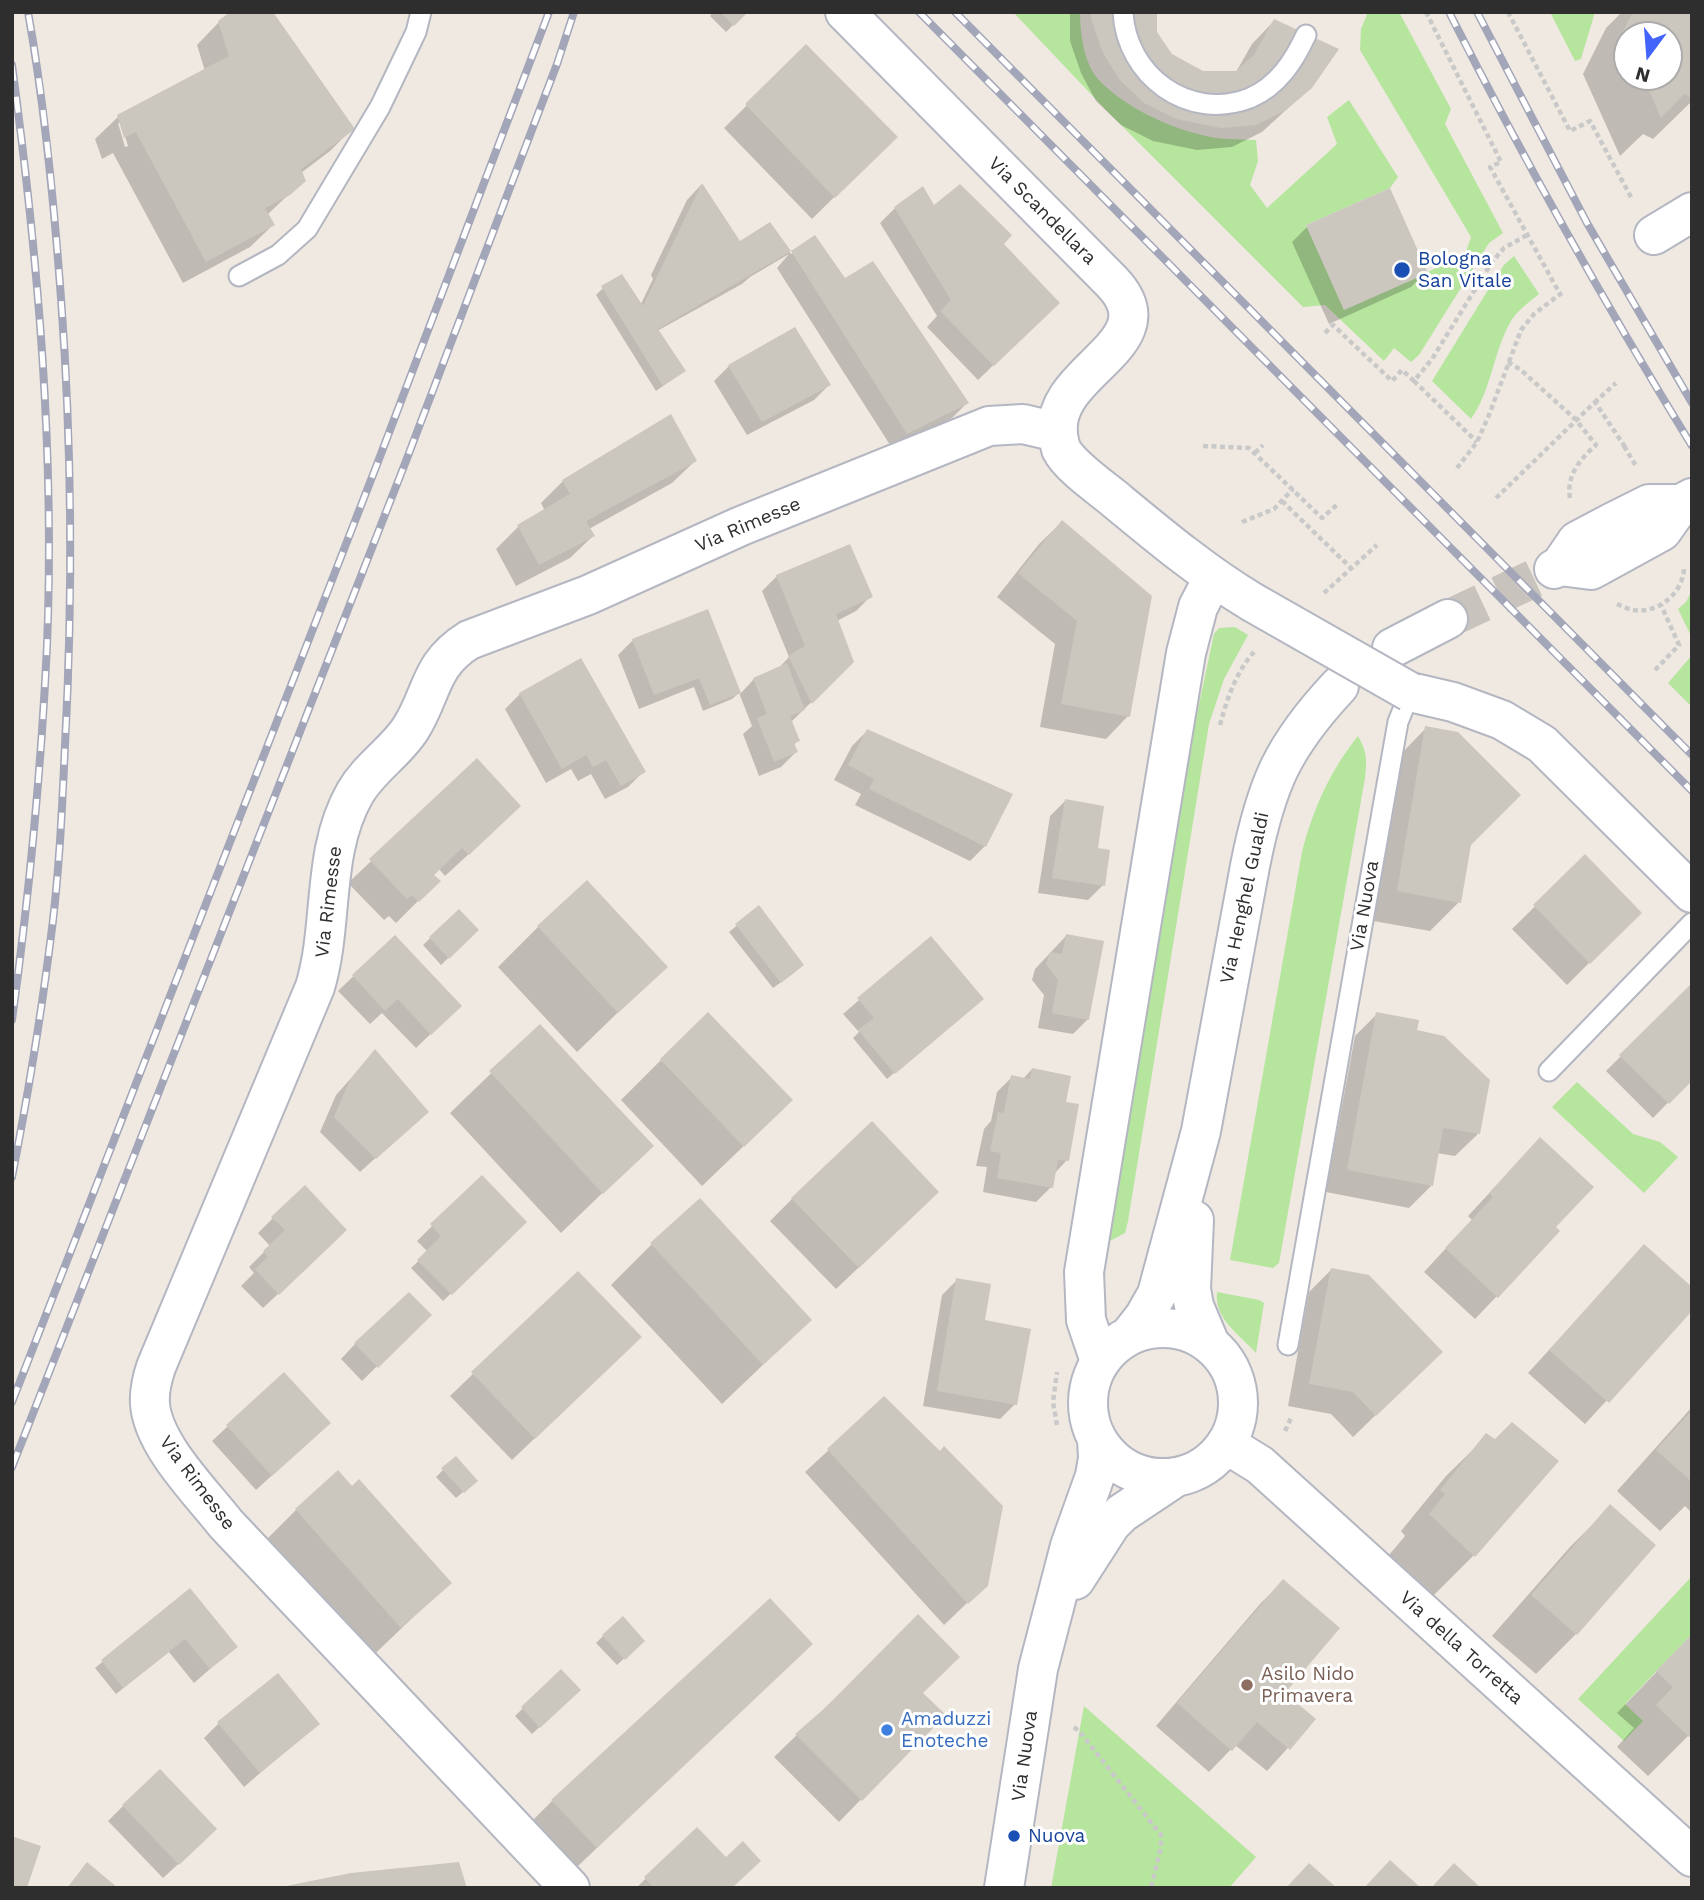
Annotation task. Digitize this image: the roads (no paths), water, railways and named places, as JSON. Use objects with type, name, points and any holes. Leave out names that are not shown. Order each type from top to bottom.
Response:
[{"type":"street","name":"Via Scandellara","points":[[845,12],[1112,282],[1126,300],[1129,318],[1125,332],[1066,399],[1059,415],[1057,432]]},
{"type":"street","points":[[1654,235],[1692,212]]},
{"type":"street","name":"Via Rimesse","points":[[570,1888],[226,1524],[186,1475],[156,1428],[150,1406],[150,1387],[156,1367],[315,987],[323,960],[332,867],[346,813],[369,774],[398,746],[411,728],[436,673],[455,648],[469,640],[588,595],[741,526],[989,426],[1023,424],[1057,432]]},
{"type":"street","points":[[1057,432],[1062,450],[1076,466],[1207,573],[1252,602],[1410,692],[1453,702],[1502,720],[1542,744],[1692,893]]},
{"type":"street","points":[[1557,567],[1591,570],[1662,531],[1686,501]]},
{"type":"street","points":[[1100,1361],[1086,1320],[1084,1272],[1186,653],[1207,573]]},
{"type":"street","points":[[1392,648],[1448,619]]},
{"type":"street","name":"Via Henghel Gualdi","points":[[1130,1335],[1157,1294],[1201,1131],[1258,826],[1272,782],[1289,748],[1339,686]]},
{"type":"street","name":"Via Henghel Gualdi","points":[[1201,1131],[1191,1289],[1194,1306],[1210,1344]]},
{"type":"street","points":[[1163,1327],[1182,1330],[1210,1344],[1229,1367],[1236,1386],[1238,1406],[1235,1426],[1226,1444],[1212,1460],[1196,1471],[1177,1477],[1156,1478],[1137,1473],[1119,1464],[1097,1439],[1091,1424],[1088,1391],[1100,1361],[1109,1350],[1130,1335],[1163,1327]]},
{"type":"street","name":"Via Nuova","points":[[1004,1888],[1038,1669],[1070,1546],[1095,1476],[1097,1439]]},
{"type":"street","name":"Via della Torretta","points":[[1226,1444],[1260,1465],[1692,1857]]},
{"type":"street","name":"Via Nuova","points":[[1049,1624],[1088,1557],[1111,1524],[1131,1506],[1177,1477]]},
{"type":"lane","points":[[239,276],[278,255],[307,229],[380,107],[416,32],[421,12]]},
{"type":"lane","points":[[1123,12],[1124,32],[1136,61],[1158,84],[1186,99],[1218,104],[1250,97],[1275,82],[1295,60],[1306,34]]},
{"type":"lane","name":"Via Nuova","points":[[1287,1345],[1398,722],[1410,692]]},
{"type":"lane","points":[[1549,1071],[1692,923]]},
{"type":"tunnel","points":[[1448,619],[1554,569]]},
{"type":"railway","points":[[12,1177],[38,1032],[56,895],[68,689],[70,577],[69,466],[61,298],[48,155],[28,12]]},
{"type":"railway","points":[[12,1402],[376,467],[549,12]]},
{"type":"railway","points":[[12,1467],[406,461],[557,64],[574,12]]},
{"type":"railway","points":[[919,12],[1692,791]]},
{"type":"railway","points":[[955,12],[1692,755]]},
{"type":"railway","points":[[1449,12],[1566,231],[1692,446]]},
{"type":"railway","points":[[1477,12],[1587,223],[1692,403]]},
{"type":"railway","points":[[12,65],[37,282],[49,501],[47,646],[38,787],[12,1020]]},
{"type":"place","name":"Bologna San Vitale","points":[[1402,270]]},
{"type":"place","name":"Asilo Nido Primavera","points":[[1247,1685]]},
{"type":"place","name":"Amaduzzi Enoteche","points":[[887,1730]]},
{"type":"place","name":"Nuova","points":[[1014,1836]]}]
